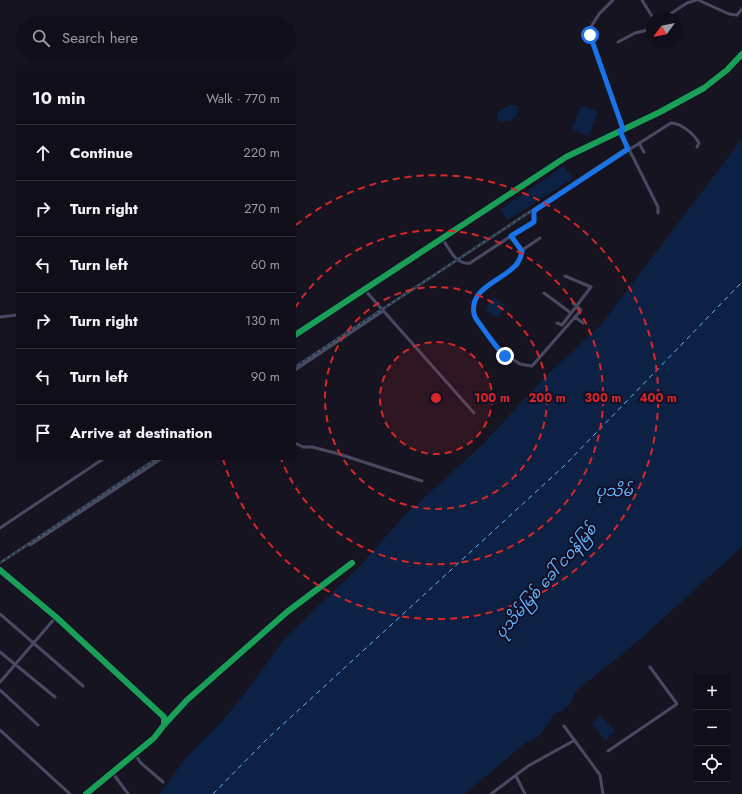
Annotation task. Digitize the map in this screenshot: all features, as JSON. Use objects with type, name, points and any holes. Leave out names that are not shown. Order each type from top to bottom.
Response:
[{"type":"street","points":[[613,0],[599,14],[589,30],[628,149],[636,160],[658,207],[658,213]]},
{"type":"street","points":[[648,0],[643,1],[649,12]]},
{"type":"street","points":[[673,12],[687,3],[697,0],[729,14],[737,15],[742,10]]},
{"type":"street","points":[[618,42],[635,33],[646,30]]},
{"type":"street","points":[[296,334],[566,157],[704,88],[727,70],[742,54]]},
{"type":"street","points":[[442,238],[458,261],[464,264],[470,263],[534,222],[534,211],[628,149],[671,123],[676,123],[695,137],[699,143],[697,147]]},
{"type":"street","points":[[639,143],[644,152]]},
{"type":"street","points":[[511,236],[522,251]]},
{"type":"street","points":[[540,238],[522,251],[518,265],[481,291],[475,302],[474,315],[499,350],[520,364],[532,366],[581,310],[573,303]]},
{"type":"street","points":[[557,324],[562,325],[591,286],[565,276]]},
{"type":"street","points":[[584,283],[586,278]]},
{"type":"street","points":[[364,289],[474,413]]},
{"type":"street","points":[[544,293],[571,313]]},
{"type":"street","points":[[296,369],[383,311]]},
{"type":"street","points":[[0,318],[16,315]]},
{"type":"street","points":[[575,317],[583,323]]},
{"type":"street","points":[[296,444],[303,447],[312,447],[339,454],[422,481]]},
{"type":"street","points":[[0,528],[102,460]]},
{"type":"street","points":[[30,545],[159,460]]},
{"type":"street","points":[[86,794],[154,738],[187,700],[287,612],[352,563]]},
{"type":"street","points":[[0,570],[56,618],[160,712],[164,717],[164,725]]},
{"type":"street","points":[[0,614],[83,686]]},
{"type":"street","points":[[0,682],[56,618]]},
{"type":"street","points":[[0,652],[56,697]]},
{"type":"street","points":[[608,751],[677,704],[650,666]]},
{"type":"street","points":[[0,690],[38,725]]},
{"type":"street","points":[[564,726],[600,775],[603,794]]},
{"type":"street","points":[[0,730],[70,794]]},
{"type":"street","points":[[491,794],[528,766],[575,740]]},
{"type":"street","points":[[134,753],[141,763],[164,782]]},
{"type":"street","points":[[112,772],[128,794]]},
{"type":"street","points":[[516,776],[525,794]]},
{"type":"water","points":[[510,105],[518,106],[518,113],[511,121],[499,122],[497,118],[498,112]]},
{"type":"water","points":[[581,105],[598,111],[589,136],[572,130]]},
{"type":"water","name":"ပုသိမ်","points":[[742,139],[742,547],[638,641],[576,691],[568,706],[562,711],[554,714],[540,735],[524,744],[465,794],[160,794],[184,760],[225,718],[249,688],[284,639],[359,567],[404,516],[482,445],[548,374],[600,326]]},
{"type":"water","points":[[564,166],[573,178],[508,220],[500,210]]},
{"type":"water","points":[[493,297],[506,306],[497,318],[485,310]]},
{"type":"water","points":[[600,716],[615,731],[605,741],[593,724]]},
{"type":"ferry route","points":[[213,794],[266,740],[564,466],[742,282]]},
{"type":"railway","points":[[296,366],[625,149]]},
{"type":"railway","points":[[0,563],[154,460]]},
{"type":"cycle path","points":[[296,334],[566,157],[660,112],[704,88],[727,70],[742,54]]},
{"type":"cycle path","points":[[164,725],[187,700],[287,612],[352,563]]},
{"type":"cycle path","points":[[0,570],[56,617],[164,717],[164,725],[154,738],[86,794]]},
{"type":"route","points":[[505,356],[474,315],[475,302],[481,291],[518,265],[522,251],[516,245],[511,236],[534,222],[534,211],[628,149],[620,131],[623,129],[590,35]]},
{"type":"water label","name":"ပုသိမ်မြစ် ခေါ် ငဝန်မြစ်","points":[[546,581]]}]
